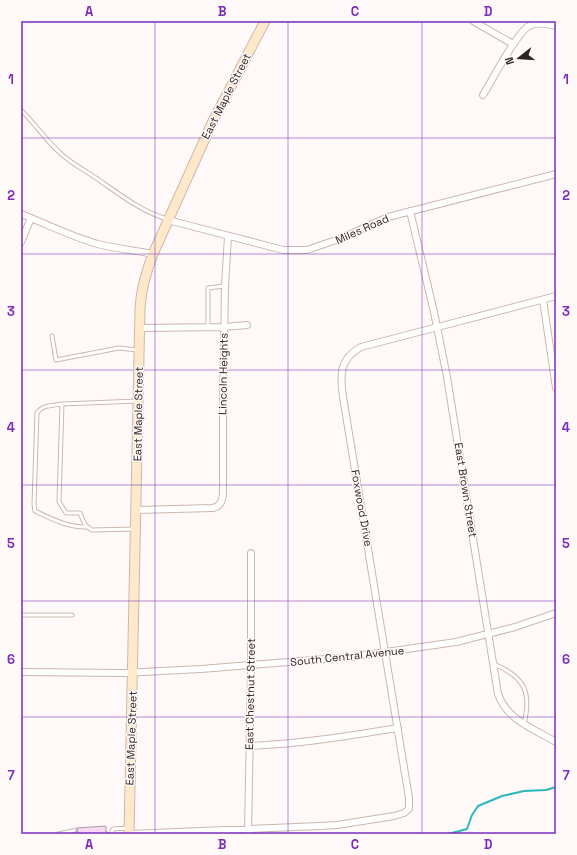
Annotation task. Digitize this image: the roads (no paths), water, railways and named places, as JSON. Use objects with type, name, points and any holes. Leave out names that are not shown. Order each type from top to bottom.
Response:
[{"type":"main road","name":"East Maple Street","points":[[129,832],[142,287],[153,254],[215,117],[265,21]]},
{"type":"street","points":[[473,21],[513,44]]},
{"type":"street","points":[[483,96],[520,34],[529,26],[546,24],[556,26]]},
{"type":"street","name":"Miles Road","points":[[168,220],[283,250],[307,250],[342,238],[378,220],[556,174]]},
{"type":"street","name":"East Brown Street","points":[[410,211],[437,328],[456,430],[488,634],[501,701],[510,713],[524,724],[556,742]]},
{"type":"street","points":[[21,214],[91,242],[109,247],[137,250],[153,254]]},
{"type":"street","points":[[21,242],[31,218]]},
{"type":"street","name":"Lincoln Heights","points":[[136,510],[213,508],[220,505],[223,494],[222,406],[225,286],[228,236]]},
{"type":"street","name":"Foxwood Drive","points":[[248,831],[337,825],[394,816],[407,811],[409,807],[409,798],[386,653],[343,397],[341,374],[342,368],[349,356],[361,347],[556,296]]},
{"type":"street","points":[[543,300],[556,388]]},
{"type":"street","points":[[140,328],[224,327],[247,325]]},
{"type":"street","name":"East Chestnut Street","points":[[248,831],[252,554]]},
{"type":"street","name":"South Central Avenue","points":[[21,672],[133,673],[251,666],[352,657],[456,642],[488,634],[556,613]]},
{"type":"street","points":[[249,746],[318,741],[398,728]]},
{"type":"street","points":[[129,832],[248,831]]},
{"type":"lane","points":[[21,110],[61,154],[126,199],[153,215],[168,220]]},
{"type":"lane","points":[[208,326],[208,288],[225,286]]},
{"type":"lane","points":[[52,336],[56,360],[119,348],[140,351]]},
{"type":"lane","points":[[88,527],[78,527],[51,519],[35,510],[37,413],[46,406],[62,404],[139,401]]},
{"type":"lane","points":[[62,404],[59,502],[66,513],[80,513],[85,525],[92,530],[136,529]]},
{"type":"lane","points":[[21,615],[72,615]]},
{"type":"lane","points":[[493,664],[508,670],[518,678],[523,686],[528,708],[524,724]]},
{"type":"lane","points":[[111,834],[115,828],[129,832]]},
{"type":"lane","points":[[58,834],[79,830]]},
{"type":"waterway","points":[[448,834],[467,829],[472,815],[478,806],[502,796],[524,791],[546,790],[556,787]]}]
